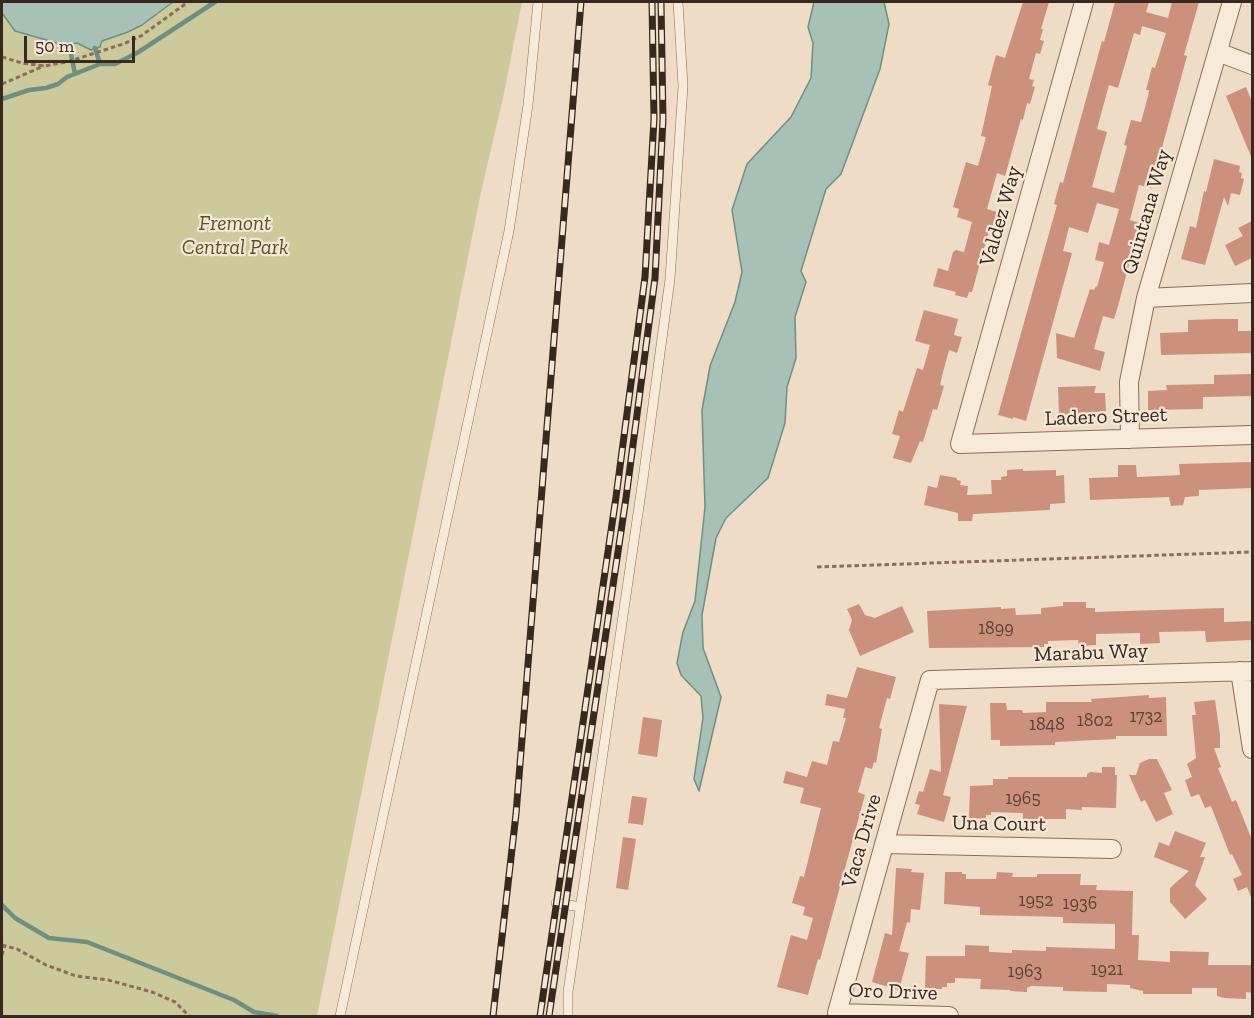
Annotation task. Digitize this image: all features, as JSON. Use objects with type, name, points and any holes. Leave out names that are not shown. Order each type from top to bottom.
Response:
[{"type":"street","name":"Valdez Way","points":[[960,444],[1084,2]]},
{"type":"street","name":"Quintana Way","points":[[1130,439],[1129,382],[1146,298],[1232,2]]},
{"type":"street","points":[[1218,52],[1252,65]]},
{"type":"street","points":[[1146,298],[1252,293]]},
{"type":"street","name":"Ladero Street","points":[[960,444],[1252,435]]},
{"type":"street","points":[[1246,671],[1252,749]]},
{"type":"street","name":"Marabu Way","points":[[930,680],[1246,671]]},
{"type":"street","name":"Vaca Drive","points":[[837,1013],[930,680]]},
{"type":"street","name":"Una Court","points":[[884,844],[1112,849]]},
{"type":"street","name":"Oro Drive","points":[[837,1013],[949,1017]]},
{"type":"lane","points":[[340,1017],[509,231],[528,105],[538,2]]},
{"type":"lane","points":[[568,1017],[568,992],[670,279],[683,86],[678,2]]},
{"type":"lane","points":[[556,903],[581,907]]},
{"type":"path","points":[[2,84],[44,66],[67,62],[141,36],[188,2]]},
{"type":"path","points":[[2,57],[44,66]]},
{"type":"path","points":[[2,63],[6,59]]},
{"type":"path","points":[[817,567],[1252,552]]},
{"type":"path","points":[[2,955],[3,945],[27,953],[46,965],[76,976],[108,980],[152,992],[175,1002],[189,1017]]},
{"type":"green space","name":"Fremont Central Park","points":[[2,2],[522,2],[481,192],[317,1016],[2,1016]]},
{"type":"shaded area","points":[[2,2],[173,2],[142,25],[102,41],[100,47],[91,50],[77,43],[64,45],[15,31],[2,13]]},
{"type":"shaded area","points":[[814,2],[884,2],[889,24],[880,69],[841,174],[826,189],[801,271],[806,282],[795,317],[796,358],[787,387],[785,423],[768,478],[726,518],[716,538],[702,615],[703,648],[721,697],[699,791],[694,779],[703,718],[701,696],[681,675],[677,663],[683,632],[695,601],[705,507],[702,410],[710,366],[735,302],[742,272],[732,210],[747,164],[791,117],[811,78],[813,43],[808,27]]},
{"type":"building","points":[[1023,2],[1049,2],[1041,29],[1043,29],[1040,40],[1044,41],[1040,54],[1036,53],[1029,79],[1034,80],[1032,86],[1035,87],[1030,104],[1027,103],[1023,120],[1021,119],[1005,176],[997,173],[987,209],[997,212],[992,227],[990,227],[972,292],[969,292],[967,298],[955,295],[956,292],[933,286],[938,268],[948,271],[953,252],[956,250],[964,252],[972,222],[957,217],[959,209],[953,207],[966,162],[978,166],[986,137],[981,136],[992,86],[988,85],[996,55],[1005,58]]},
{"type":"building","points":[[1115,2],[1149,2],[1146,12],[1168,18],[1172,2],[1199,2],[1184,55],[1187,56],[1151,188],[1139,185],[1130,220],[1140,223],[1118,306],[1114,319],[1103,316],[1094,349],[1105,352],[1100,371],[1057,358],[1056,333],[1074,338],[1090,289],[1094,290],[1097,287],[1104,262],[1095,260],[1099,242],[1109,245],[1119,209],[1097,203],[1088,233],[1069,227],[1063,251],[1072,253],[1026,421],[1013,417],[1013,419],[998,415],[1057,205],[1054,204],[1060,182],[1063,183],[1102,41],[1104,42]],"holes":[[[1142,26],[1166,33],[1155,68],[1152,67],[1141,122],[1131,120],[1124,145],[1127,146],[1114,193],[1092,187],[1107,132],[1097,129],[1109,85],[1118,88],[1134,33],[1140,35]]]},
{"type":"building","points":[[1246,87],[1252,102],[1252,159],[1226,96]]},
{"type":"building","points":[[1214,159],[1240,166],[1239,172],[1242,173],[1241,178],[1244,179],[1240,195],[1231,193],[1228,206],[1224,197],[1205,265],[1181,259],[1190,226],[1196,228]]},
{"type":"building","points":[[1252,221],[1252,258],[1235,266],[1225,245],[1243,236],[1238,228]]},
{"type":"building","points":[[924,310],[958,319],[954,335],[962,337],[957,353],[949,350],[940,385],[944,386],[937,410],[933,409],[923,442],[920,441],[911,463],[893,458],[900,436],[892,434],[899,410],[903,412],[917,368],[923,370],[930,345],[915,341]]},
{"type":"building","points":[[1238,319],[1238,331],[1252,331],[1252,353],[1161,355],[1160,333],[1188,332],[1188,320]]},
{"type":"building","points":[[1252,374],[1252,396],[1203,397],[1203,409],[1148,410],[1148,391],[1167,390],[1166,385],[1214,384],[1214,375]]},
{"type":"building","points":[[1096,386],[1094,393],[1105,393],[1106,411],[1059,415],[1058,387]]},
{"type":"building","points":[[1252,462],[1252,488],[1199,490],[1199,496],[1185,497],[1183,505],[1171,506],[1169,497],[1090,500],[1089,478],[1118,477],[1118,465],[1136,465],[1137,477],[1180,475],[1179,464]]},
{"type":"building","points":[[1023,469],[1023,471],[1056,470],[1056,476],[1064,475],[1065,503],[1050,504],[1050,510],[973,514],[972,521],[958,521],[958,513],[924,505],[928,486],[937,488],[940,475],[957,478],[961,481],[960,485],[968,486],[967,495],[992,494],[991,480],[1001,480],[1001,477],[1007,476],[1007,470]]},
{"type":"building","points":[[1063,602],[1086,602],[1086,608],[1095,608],[1095,612],[1224,608],[1224,622],[1252,621],[1252,640],[1206,642],[1205,631],[1159,632],[1160,643],[1140,644],[1140,633],[1096,634],[1096,645],[1079,646],[1078,640],[1048,641],[1044,647],[929,648],[927,611],[1001,607],[1001,609],[1015,608],[1016,615],[1041,614],[1041,608],[1063,606]]},
{"type":"building","points":[[859,604],[865,615],[875,618],[902,606],[914,632],[860,656],[849,630],[852,620],[847,609]]},
{"type":"building","points":[[857,667],[896,677],[890,699],[887,698],[879,728],[882,729],[876,763],[874,762],[872,769],[865,767],[858,792],[865,795],[820,960],[818,959],[808,995],[777,987],[791,935],[807,940],[813,918],[803,915],[805,907],[792,903],[800,876],[804,877],[821,808],[800,803],[804,788],[783,783],[786,771],[807,777],[812,761],[827,765],[833,741],[839,742],[846,718],[843,718],[845,709],[825,705],[827,694],[847,698]]},
{"type":"building","points":[[1149,695],[1149,698],[1166,697],[1167,736],[1116,736],[1116,739],[1055,742],[1055,745],[1000,746],[1000,740],[991,740],[990,703],[1006,703],[1007,710],[1022,710],[1023,713],[1046,712],[1046,702],[1092,702],[1091,699]]},
{"type":"building","points":[[1215,700],[1220,735],[1220,748],[1214,748],[1221,767],[1218,768],[1232,802],[1236,800],[1252,840],[1252,900],[1247,887],[1238,891],[1233,879],[1242,875],[1232,854],[1230,855],[1211,806],[1205,808],[1199,794],[1191,797],[1185,780],[1192,777],[1187,764],[1196,758],[1192,715],[1196,715],[1194,702]]},
{"type":"building","points":[[939,704],[967,706],[943,795],[951,797],[944,822],[917,814],[920,805],[915,804],[919,791],[923,792],[930,769],[941,772]]},
{"type":"building","points":[[643,717],[662,720],[657,757],[638,754]]},
{"type":"building","points":[[1149,759],[1157,759],[1172,790],[1164,793],[1173,814],[1156,822],[1145,800],[1141,802],[1129,775],[1136,775],[1140,763]]},
{"type":"building","points":[[1102,767],[1115,767],[1115,775],[1117,775],[1116,808],[1066,809],[1066,819],[1039,819],[1039,821],[1023,821],[1023,813],[991,812],[991,815],[986,815],[986,819],[969,818],[970,786],[993,785],[993,779],[1008,779],[1008,777],[1087,777],[1090,772],[1102,773]]},
{"type":"building","points":[[632,796],[647,798],[643,825],[628,823]]},
{"type":"building","points":[[1175,831],[1206,843],[1200,857],[1205,857],[1195,885],[1207,899],[1185,919],[1170,902],[1170,888],[1189,871],[1154,857],[1159,842],[1169,846]]},
{"type":"building","points":[[623,837],[636,839],[628,890],[616,888]]},
{"type":"building","points":[[896,868],[912,869],[911,872],[924,873],[920,910],[911,909],[910,923],[907,922],[899,951],[909,953],[899,990],[872,982],[885,933],[892,935]]},
{"type":"building","points":[[945,872],[962,872],[966,874],[966,879],[996,879],[997,872],[1013,873],[1012,877],[1037,877],[1037,874],[1081,874],[1080,885],[1097,885],[1096,890],[1133,891],[1132,935],[1139,935],[1138,960],[1170,962],[1170,951],[1209,952],[1208,965],[1252,965],[1252,993],[1246,992],[1246,999],[1217,996],[1217,988],[1192,988],[1192,994],[1143,994],[1143,991],[1130,988],[1130,985],[1107,984],[1107,992],[1063,991],[1063,987],[1031,986],[1027,988],[1027,992],[980,989],[981,979],[955,978],[955,983],[947,983],[947,987],[942,987],[942,989],[925,989],[926,956],[965,956],[965,945],[989,946],[989,952],[1012,953],[1012,950],[1046,951],[1046,947],[1115,949],[1115,924],[1063,923],[1063,917],[980,915],[980,907],[944,904]]},
{"type":"waterway","points":[[2,99],[58,84],[67,77],[100,64],[115,64],[137,53],[215,2]]},
{"type":"waterway","points":[[69,44],[75,74]]},
{"type":"waterway","points":[[95,48],[100,64]]},
{"type":"waterway","points":[[2,905],[15,918],[49,938],[87,942],[234,1000],[254,1012],[277,1016]]},
{"type":"railway","points":[[493,1016],[516,814],[581,2]]},
{"type":"railway","points":[[540,1016],[616,497],[645,277],[654,119],[652,2]]},
{"type":"railway","points":[[549,1016],[626,498],[655,278],[663,119],[661,2]]}]
